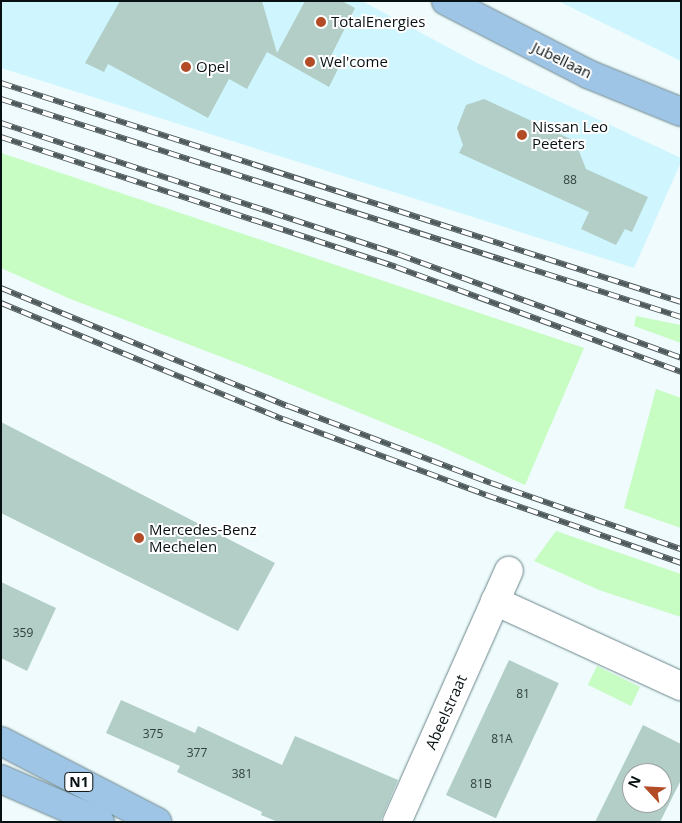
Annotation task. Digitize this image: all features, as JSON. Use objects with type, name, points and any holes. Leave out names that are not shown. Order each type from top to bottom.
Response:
[{"type":"main road","name":"Jubellaan","points":[[446,1],[588,74],[681,112]]},
{"type":"main road","points":[[1,775],[6,744]]},
{"type":"main road","name":"N1","points":[[6,744],[157,822]]},
{"type":"main road","name":"N1","points":[[1,779],[100,822]]},
{"type":"street","name":"Abeelstraat","points":[[397,822],[509,571]]},
{"type":"street","points":[[495,601],[681,686]]},
{"type":"shaded area","points":[[1,1],[362,1],[477,63],[681,158],[681,162],[634,268],[1,68]]},
{"type":"shaded area","points":[[558,1],[681,1],[681,61]]},
{"type":"green space","points":[[1,153],[584,348],[525,485],[438,445],[263,373],[68,298],[1,268]]},
{"type":"green space","points":[[636,316],[681,325],[681,343],[634,326]]},
{"type":"green space","points":[[656,389],[681,398],[681,528],[624,508]]},
{"type":"green space","points":[[556,531],[681,574],[681,617],[599,590],[534,561]]},
{"type":"green space","points":[[597,666],[640,687],[631,706],[588,685]]},
{"type":"building","name":"Opel","points":[[120,1],[262,1],[277,53],[305,1],[342,1],[355,8],[328,62],[339,67],[329,87],[267,52],[247,89],[229,79],[208,118],[108,64],[104,72],[85,63]]},
{"type":"building","points":[[484,99],[575,141],[586,169],[648,197],[632,232],[625,229],[616,245],[581,229],[589,212],[459,153],[463,145],[457,128],[466,105]]},
{"type":"building","name":"Mercedes-Benz Mechelen","points":[[1,422],[275,563],[238,631],[1,513]]},
{"type":"building","points":[[1,582],[56,608],[27,671],[1,658]]},
{"type":"building","points":[[509,660],[559,683],[496,818],[446,795]]},
{"type":"building","points":[[121,700],[195,733],[198,726],[282,765],[295,736],[398,780],[380,822],[278,822],[261,815],[262,812],[177,772],[180,766],[106,733]]},
{"type":"building","points":[[643,725],[681,744],[681,780],[672,798],[672,763],[624,763]]},
{"type":"building","points":[[622,767],[622,813],[664,813],[660,822],[595,822]]},
{"type":"railway","points":[[1,83],[681,302]]},
{"type":"railway","points":[[1,99],[681,317]]},
{"type":"railway","points":[[1,123],[400,255],[681,358]]},
{"type":"railway","points":[[1,137],[396,267],[681,372]]},
{"type":"railway","points":[[1,288],[288,406],[491,483],[681,549]]},
{"type":"railway","points":[[1,303],[283,419],[486,495],[681,563]]},
{"type":"place","name":"TotalEnergies","points":[[321,22]]},
{"type":"place","name":"Wel'come","points":[[310,62]]},
{"type":"place","name":"Opel","points":[[186,67]]},
{"type":"place","name":"Nissan Leo Peeters","points":[[522,135]]},
{"type":"place","name":"Mercedes-Benz Mechelen","points":[[139,538]]}]
